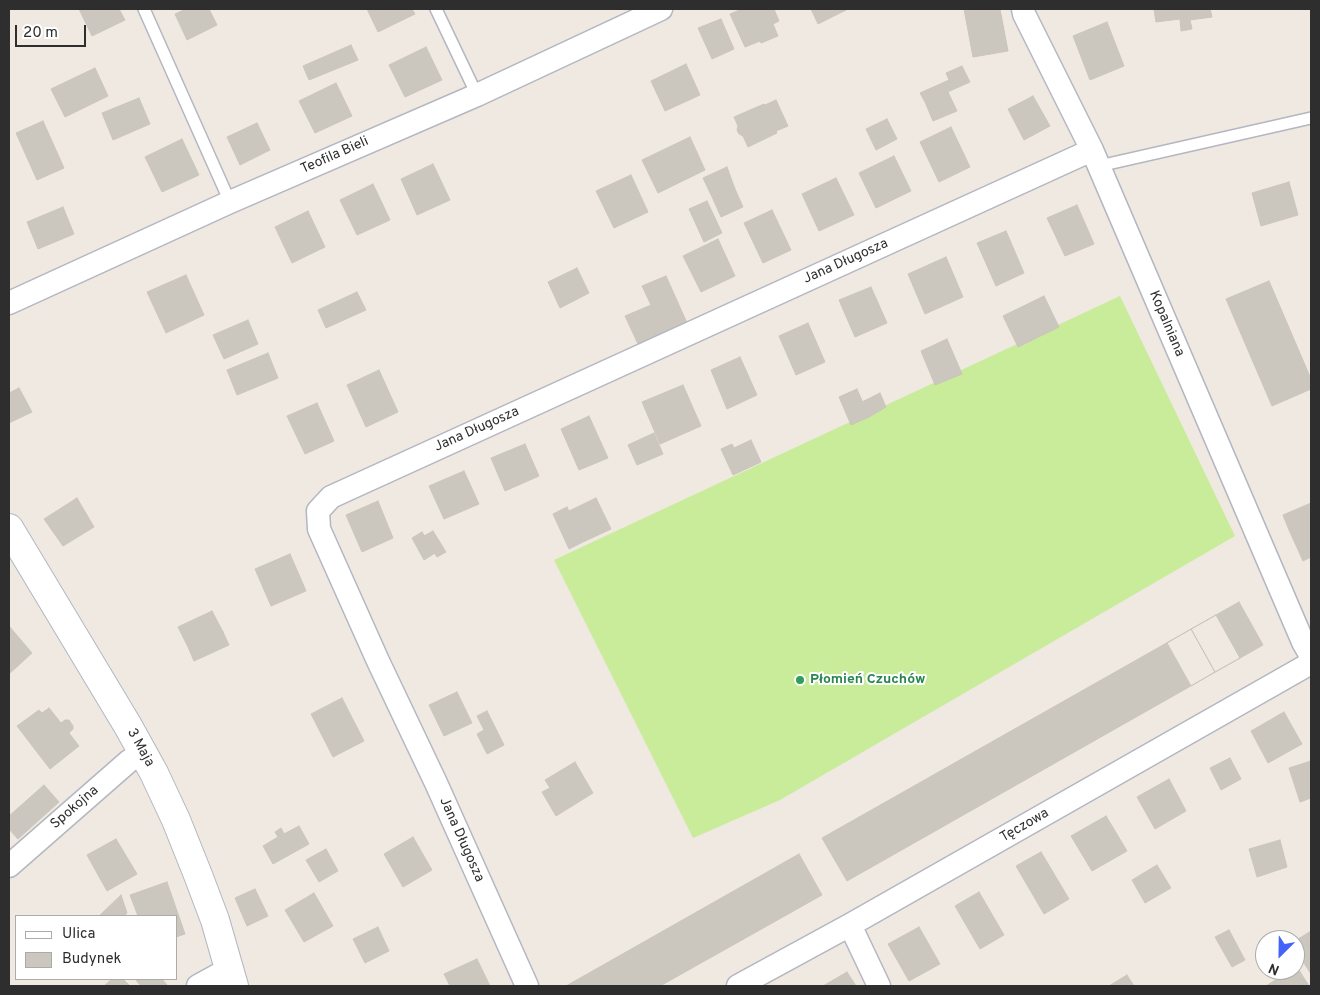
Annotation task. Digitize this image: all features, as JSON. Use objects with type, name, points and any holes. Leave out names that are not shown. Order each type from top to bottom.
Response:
[{"type":"main road","name":"3 Maja","points":[[9,528],[143,752],[190,852],[232,977]]},
{"type":"street","name":"Teofila Bieli","points":[[9,303],[661,9]]},
{"type":"street","name":"Kopalniana","points":[[1024,9],[1024,14],[1095,158],[1308,645]]},
{"type":"street","name":"Jana Długosza","points":[[527,986],[319,529],[318,512],[331,497],[1095,158]]},
{"type":"street","name":"Tęczowa","points":[[738,986],[850,925],[1311,663]]},
{"type":"street","name":"Spokojna","points":[[9,866],[129,761],[143,752]]},
{"type":"street","points":[[850,925],[879,986]]},
{"type":"street","points":[[198,986],[232,977]]},
{"type":"lane","points":[[144,9],[230,202]]},
{"type":"lane","points":[[436,9],[476,94]]},
{"type":"lane","points":[[1095,158],[1311,118]]},
{"type":"green space","name":"Płomień Czuchów","points":[[1120,296],[1235,536],[780,800],[693,838],[554,560]]},
{"type":"building","points":[[79,9],[119,9],[125,20],[92,36]]},
{"type":"building","points":[[186,9],[209,9],[217,25],[187,40],[175,14]]},
{"type":"building","points":[[367,9],[412,9],[415,14],[378,32]]},
{"type":"building","points":[[742,9],[774,9],[779,21],[773,24],[778,36],[745,47],[730,14]]},
{"type":"building","points":[[811,9],[848,9],[818,24]]},
{"type":"building","points":[[964,9],[1000,9],[1008,51],[973,57]]},
{"type":"building","points":[[1154,9],[1210,9],[1212,17],[1190,20],[1192,29],[1181,31],[1180,19],[1156,22]]},
{"type":"building","points":[[721,19],[734,49],[712,59],[698,28]]},
{"type":"building","points":[[1107,22],[1124,66],[1090,80],[1073,36]]},
{"type":"building","points":[[351,45],[358,60],[309,80],[303,66]]},
{"type":"building","points":[[426,47],[442,80],[405,97],[389,65]]},
{"type":"building","points":[[686,64],[700,95],[665,111],[651,81]]},
{"type":"building","points":[[962,66],[970,82],[925,102],[920,93],[949,80],[946,73]]},
{"type":"building","points":[[95,68],[108,96],[65,117],[51,89]]},
{"type":"building","points":[[336,83],[352,116],[315,133],[299,101]]},
{"type":"building","points":[[948,92],[957,111],[933,121],[925,102]]},
{"type":"building","points":[[1033,96],[1050,126],[1024,140],[1008,109]]},
{"type":"building","points":[[139,98],[150,124],[113,140],[102,113]]},
{"type":"building","points":[[776,100],[788,126],[748,147],[743,136],[737,130],[738,126],[734,117]]},
{"type":"building","points":[[887,119],[897,139],[876,150],[866,129]]},
{"type":"building","points":[[43,121],[64,168],[37,180],[16,133]]},
{"type":"building","points":[[257,123],[270,150],[240,165],[227,137]]},
{"type":"building","points":[[951,127],[970,167],[939,182],[920,142]]},
{"type":"building","points":[[690,137],[705,170],[658,193],[642,160]]},
{"type":"building","points":[[182,139],[199,175],[162,192],[145,157]]},
{"type":"building","points":[[894,156],[911,191],[876,208],[859,173]]},
{"type":"building","points":[[433,164],[450,200],[417,215],[401,179]]},
{"type":"building","points":[[727,167],[735,189],[713,199],[703,178]]},
{"type":"building","points":[[631,175],[648,212],[614,228],[596,191]]},
{"type":"building","points":[[836,178],[854,215],[819,231],[802,194]]},
{"type":"building","points":[[1289,182],[1298,215],[1261,226],[1252,193]]},
{"type":"building","points":[[373,184],[390,220],[357,235],[340,200]]},
{"type":"building","points":[[735,189],[743,207],[721,217],[713,199]]},
{"type":"building","points":[[707,201],[722,233],[704,242],[689,209]]},
{"type":"building","points":[[1077,205],[1094,244],[1065,256],[1047,218]]},
{"type":"building","points":[[63,207],[74,234],[38,249],[27,222]]},
{"type":"building","points":[[772,210],[791,250],[763,263],[744,223]]},
{"type":"building","points":[[308,211],[325,247],[292,263],[275,227]]},
{"type":"building","points":[[1006,231],[1024,273],[996,286],[977,243]]},
{"type":"building","points":[[718,239],[735,276],[701,292],[683,256]]},
{"type":"building","points":[[946,257],[963,297],[925,314],[908,274]]},
{"type":"building","points":[[577,268],[589,293],[560,308],[548,282]]},
{"type":"building","points":[[186,275],[204,315],[166,333],[147,292]]},
{"type":"building","points":[[666,276],[687,323],[638,344],[625,316],[651,305],[642,286]]},
{"type":"building","points":[[1269,281],[1311,379],[1311,389],[1272,406],[1226,299]]},
{"type":"building","points":[[871,287],[887,323],[855,337],[839,300]]},
{"type":"building","points":[[357,292],[366,310],[326,328],[318,310]]},
{"type":"building","points":[[1044,296],[1059,327],[1018,347],[1003,316]]},
{"type":"building","points":[[248,320],[258,344],[224,359],[213,335]]},
{"type":"building","points":[[808,323],[825,362],[796,375],[779,336]]},
{"type":"building","points":[[947,339],[962,374],[935,385],[921,351]]},
{"type":"building","points":[[268,353],[278,378],[237,395],[227,370]]},
{"type":"building","points":[[740,357],[757,395],[727,409],[711,370]]},
{"type":"building","points":[[379,370],[398,412],[366,427],[347,385]]},
{"type":"building","points":[[683,385],[701,426],[660,444],[642,402]]},
{"type":"building","points":[[19,388],[32,412],[9,423],[9,393]]},
{"type":"building","points":[[857,389],[869,417],[851,425],[839,397]]},
{"type":"building","points":[[880,393],[886,407],[869,417],[862,402]]},
{"type":"building","points":[[317,403],[334,441],[305,454],[287,416]]},
{"type":"building","points":[[589,416],[608,458],[579,470],[561,429]]},
{"type":"building","points":[[654,433],[663,454],[637,465],[628,445]]},
{"type":"building","points":[[751,440],[761,462],[733,475],[721,449],[732,444],[734,448]]},
{"type":"building","points":[[525,444],[539,476],[505,491],[491,458]]},
{"type":"building","points":[[464,471],[479,504],[444,519],[429,486]]},
{"type":"building","points":[[77,498],[94,527],[63,546],[44,519]]},
{"type":"building","points":[[596,498],[611,529],[583,542],[569,511]]},
{"type":"building","points":[[378,501],[393,538],[362,552],[346,515]]},
{"type":"building","points":[[1311,503],[1311,521],[1289,530],[1283,515]]},
{"type":"building","points":[[567,507],[583,542],[569,549],[553,514]]},
{"type":"building","points":[[1311,521],[1311,557],[1303,561],[1289,530]]},
{"type":"building","points":[[433,531],[446,552],[437,557],[424,536]]},
{"type":"building","points":[[422,532],[435,553],[424,560],[412,538]]},
{"type":"building","points":[[290,554],[306,591],[271,606],[255,569]]},
{"type":"building","points":[[1239,602],[1263,645],[847,881],[822,838]]},
{"type":"building","points":[[212,611],[223,632],[188,647],[178,627]]},
{"type":"building","points":[[1216,615],[1240,658],[1215,672],[1191,629]]},
{"type":"building","points":[[9,626],[32,653],[9,674]]},
{"type":"building","points":[[1191,629],[1215,672],[1191,686],[1167,643]]},
{"type":"building","points":[[223,632],[229,645],[194,661],[188,647]]},
{"type":"building","points":[[457,692],[472,723],[444,736],[429,705]]},
{"type":"building","points":[[342,698],[364,741],[333,757],[311,714]]},
{"type":"building","points":[[49,708],[61,723],[69,720],[73,729],[69,733],[79,746],[50,769],[17,726],[39,710],[42,713]]},
{"type":"building","points":[[487,711],[504,745],[487,754],[477,734],[484,730],[477,716]]},
{"type":"building","points":[[1284,712],[1302,744],[1268,763],[1251,731]]},
{"type":"building","points":[[1230,758],[1241,779],[1221,790],[1210,768]]},
{"type":"building","points":[[1311,761],[1311,798],[1300,802],[1289,768]]},
{"type":"building","points":[[575,762],[593,793],[556,816],[542,792],[550,788],[545,780]]},
{"type":"building","points":[[1169,779],[1186,811],[1155,829],[1137,797]]},
{"type":"building","points":[[44,785],[59,802],[18,839],[9,829],[9,816]]},
{"type":"building","points":[[1106,816],[1127,851],[1092,871],[1071,836]]},
{"type":"building","points":[[299,826],[309,844],[273,864],[263,846],[278,837],[275,832],[281,828],[284,834]]},
{"type":"building","points":[[413,837],[432,870],[403,887],[384,854]]},
{"type":"building","points":[[116,839],[137,874],[107,891],[87,855]]},
{"type":"building","points":[[1280,840],[1287,867],[1257,877],[1249,849]]},
{"type":"building","points":[[326,849],[338,871],[319,882],[306,860]]},
{"type":"building","points":[[1041,852],[1069,899],[1044,914],[1016,866]]},
{"type":"building","points":[[799,854],[822,895],[660,986],[566,986]]},
{"type":"building","points":[[1157,865],[1171,888],[1145,903],[1132,880]]},
{"type":"building","points":[[167,882],[185,934],[178,936],[178,915],[138,915],[130,895]]},
{"type":"building","points":[[255,889],[268,916],[247,926],[235,898]]},
{"type":"building","points":[[979,892],[1004,935],[980,949],[955,906]]},
{"type":"building","points":[[314,893],[333,926],[304,942],[285,910]]},
{"type":"building","points":[[121,895],[127,913],[125,915],[100,915]]},
{"type":"building","points":[[378,927],[389,951],[365,963],[353,939]]},
{"type":"building","points":[[919,927],[940,964],[909,981],[888,944]]},
{"type":"building","points":[[1229,930],[1245,960],[1232,967],[1215,937]]},
{"type":"building","points":[[1311,931],[1311,974],[1305,965],[1305,935]]},
{"type":"building","points":[[477,959],[490,986],[450,986],[444,974]]},
{"type":"building","points":[[847,972],[856,986],[823,986]]},
{"type":"building","points":[[1127,975],[1134,986],[1109,986]]},
{"type":"building","points":[[111,980],[124,980],[130,986],[104,986]]},
{"type":"building","points":[[136,980],[163,980],[167,985],[166,986],[141,986]]},
{"type":"building","points":[[1275,980],[1305,980],[1309,986],[1266,986]]},
{"type":"place","name":"Płomień Czuchów","points":[[800,680]]}]
